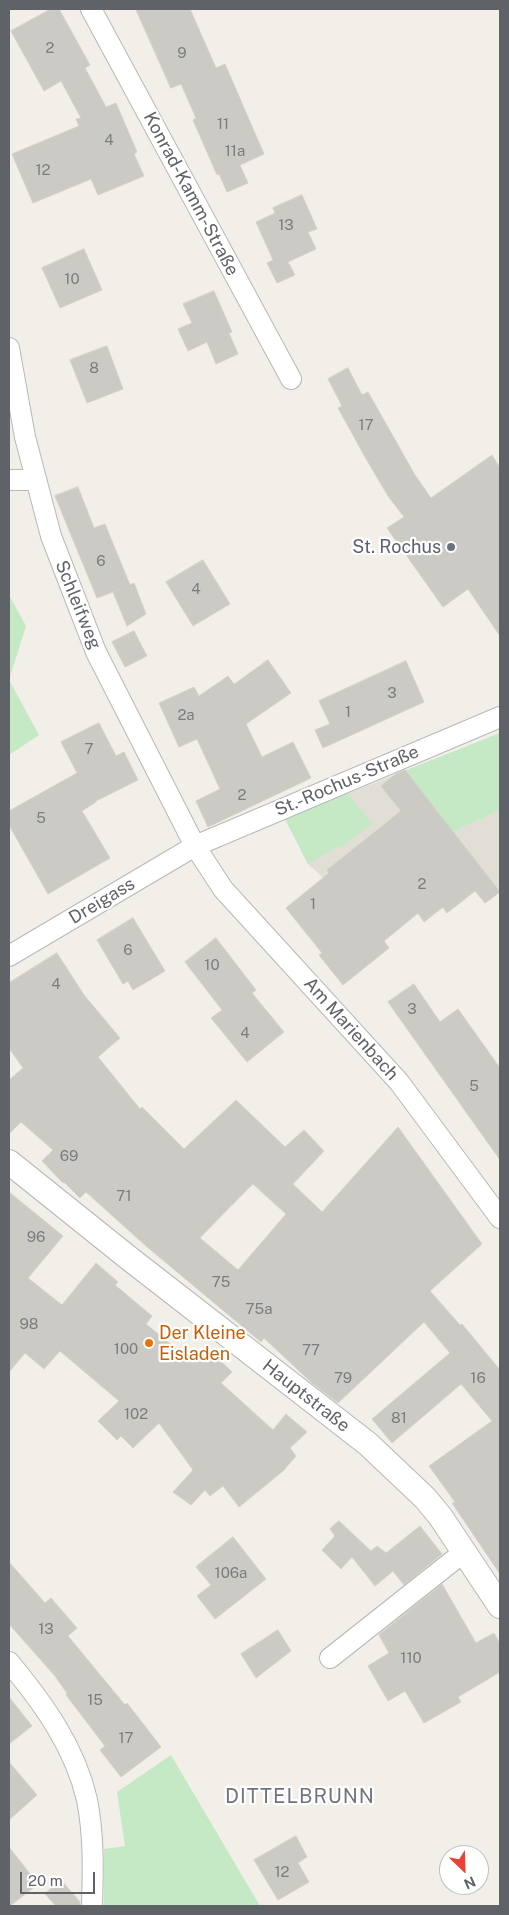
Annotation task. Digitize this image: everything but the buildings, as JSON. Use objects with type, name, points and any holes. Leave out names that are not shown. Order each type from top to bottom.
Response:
[{"type":"street","name":"Konrad-Kamm-Straße","points":[[91,9],[291,380]]},
{"type":"street","name":"Schleifweg","points":[[9,348],[25,437],[51,536],[96,652],[195,846]]},
{"type":"street","points":[[9,480],[36,480]]},
{"type":"street","name":"St.-Rochus-Straße","points":[[195,846],[500,717]]},
{"type":"street","name":"Dreigass","points":[[9,956],[195,846]]},
{"type":"street","name":"Am Marienbach","points":[[195,846],[223,890],[400,1082],[500,1218]]},
{"type":"street","name":"Hauptstraße","points":[[9,1162],[130,1259],[368,1444],[425,1498],[500,1606]]},
{"type":"street","points":[[330,1658],[464,1552]]},
{"type":"street","points":[[9,1662],[33,1691],[53,1720],[70,1752],[79,1775],[91,1826],[92,1906]]},
{"type":"shaded area","points":[[404,771],[453,832],[500,810],[500,892],[485,903],[475,891],[447,913],[442,907],[424,922],[418,914],[384,940],[389,948],[343,985],[319,955],[325,950],[341,899],[308,864],[285,819]]},
{"type":"green space","points":[[9,595],[26,626],[9,680]]},
{"type":"green space","points":[[9,680],[39,735],[9,755]]},
{"type":"green space","points":[[500,733],[500,810],[453,832],[404,771]]},
{"type":"green space","points":[[347,793],[372,824],[344,845],[308,864],[285,819]]},
{"type":"green space","points":[[171,1755],[260,1906],[104,1906],[104,1849],[125,1846],[117,1792]]},
{"type":"place","name":"St. Rochus","points":[[451,547]]},
{"type":"place","name":"Der Kleine Eisladen","points":[[149,1343]]},
{"type":"district","name":"DITTELBRUNN","points":[[300,1797]]}]
